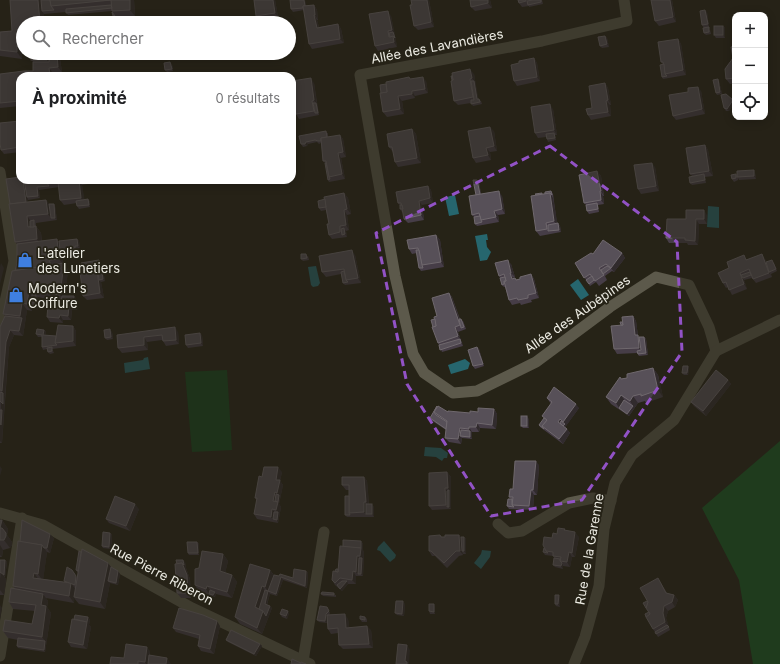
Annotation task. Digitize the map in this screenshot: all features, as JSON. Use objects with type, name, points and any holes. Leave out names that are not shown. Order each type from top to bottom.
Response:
[{"type":"street","name":"Allée des Lavandières","points":[[395,276],[360,75],[542,41],[627,21],[624,0]]},
{"type":"street","points":[[0,172],[14,261],[0,324]]},
{"type":"street","name":"Allée des Aubépines","points":[[395,276],[413,354],[424,373],[453,393],[477,391],[536,362],[610,307],[656,277],[689,285],[709,327],[716,351]]},
{"type":"street","points":[[716,351],[780,320]]},
{"type":"street","name":"Rue de la Garenne","points":[[574,664],[585,637],[599,586],[604,529],[615,483],[632,455],[674,420],[716,351]]},
{"type":"street","points":[[498,524],[508,533],[522,531],[569,503],[593,498],[611,501]]},
{"type":"street","name":"Rue Pierre Riberon","points":[[0,513],[22,518],[43,526],[192,608],[306,662]]},
{"type":"street","points":[[0,656],[22,518]]},
{"type":"street","points":[[306,662],[324,532]]},
{"type":"highlighted area","points":[[550,146],[677,242],[682,352],[582,500],[491,516],[407,384],[376,233]]},
{"type":"green space","points":[[227,370],[232,450],[192,452],[185,372]]},
{"type":"green space","points":[[780,441],[780,664],[753,664],[739,580],[702,508]]},
{"type":"water","points":[[455,195],[459,214],[449,216],[445,197]]},
{"type":"water","points":[[708,206],[719,207],[719,228],[707,227]]},
{"type":"water","points":[[487,234],[487,247],[491,252],[487,260],[480,261],[475,236]]},
{"type":"water","points":[[316,266],[320,283],[318,286],[313,287],[311,285],[308,267]]},
{"type":"water","points":[[578,279],[589,295],[581,300],[570,285]]},
{"type":"water","points":[[148,357],[150,369],[125,373],[124,363],[143,360],[144,358]]},
{"type":"water","points":[[465,359],[470,363],[468,369],[451,374],[448,365]]},
{"type":"water","points":[[425,447],[441,448],[448,453],[447,458],[444,458],[442,461],[436,457],[424,456]]},
{"type":"water","points":[[384,541],[396,555],[390,562],[380,551],[377,550]]},
{"type":"water","points":[[482,550],[491,551],[490,557],[481,569],[474,563],[481,554]]},
{"type":"building","points":[[10,0],[38,0],[39,16],[16,16],[16,52],[0,50],[0,32],[12,31]]},
{"type":"building","points":[[41,0],[50,0],[51,6],[54,10],[42,11]]},
{"type":"building","points":[[50,0],[111,0],[51,6]]},
{"type":"building","points":[[111,0],[130,0],[130,10],[112,11]]},
{"type":"building","points":[[254,0],[273,0],[275,13],[256,16]]},
{"type":"building","points":[[290,0],[304,0],[305,6],[303,6],[303,8],[291,9]]},
{"type":"building","points":[[411,0],[427,0],[431,22],[414,26],[410,5],[412,5]]},
{"type":"building","points":[[470,0],[488,0],[488,3],[471,7]]},
{"type":"building","points":[[518,0],[526,0],[526,1],[519,3]]},
{"type":"building","points":[[541,0],[541,2],[528,5],[527,1]]},
{"type":"building","points":[[651,0],[670,0],[673,17],[655,21]]},
{"type":"building","points":[[111,5],[112,8],[66,13],[66,9]]},
{"type":"building","points":[[314,5],[314,15],[317,28],[338,24],[340,39],[309,44],[303,6]]},
{"type":"building","points":[[705,10],[708,24],[702,25],[700,11]]},
{"type":"building","points":[[388,11],[392,30],[388,31],[389,37],[393,36],[394,42],[375,46],[369,14]]},
{"type":"building","points":[[714,26],[723,26],[723,35],[714,35]]},
{"type":"building","points":[[709,27],[709,32],[704,33],[703,28]]},
{"type":"building","points":[[393,32],[395,38],[393,36],[390,37],[389,33]]},
{"type":"building","points":[[605,36],[607,44],[600,46],[598,37]]},
{"type":"building","points":[[678,39],[683,70],[665,74],[663,62],[661,62],[658,42]]},
{"type":"building","points":[[534,58],[537,77],[514,81],[511,65],[519,63],[519,61]]},
{"type":"building","points":[[732,59],[732,78],[726,79],[725,69]]},
{"type":"building","points":[[49,60],[57,60],[58,67],[49,68],[50,72],[16,72],[33,71],[33,62],[49,62]]},
{"type":"building","points":[[170,62],[172,69],[165,70],[164,63]]},
{"type":"building","points":[[664,64],[665,74],[667,76],[662,77],[660,65]]},
{"type":"building","points":[[470,69],[473,97],[454,101],[451,81],[453,80],[452,73]]},
{"type":"building","points":[[16,72],[16,101],[0,103],[0,74]]},
{"type":"building","points":[[409,77],[410,79],[423,77],[425,89],[412,91],[412,94],[398,96],[400,109],[383,112],[380,93],[387,92],[386,82]]},
{"type":"building","points":[[311,78],[314,111],[296,114],[296,80]]},
{"type":"building","points":[[718,79],[720,92],[716,93],[713,80]]},
{"type":"building","points":[[471,81],[474,81],[477,99],[479,99],[480,102],[471,104],[471,100],[474,100]]},
{"type":"building","points":[[605,83],[608,100],[606,101],[608,112],[588,115],[586,109],[592,108],[589,86]]},
{"type":"building","points":[[386,84],[387,92],[381,93],[380,85]]},
{"type":"building","points":[[698,87],[702,109],[673,116],[669,95],[688,92],[688,88]]},
{"type":"building","points":[[726,94],[732,99],[727,109],[724,108],[721,95]]},
{"type":"building","points":[[313,103],[316,103],[318,113],[315,113]]},
{"type":"building","points":[[550,104],[554,130],[535,133],[531,107]]},
{"type":"building","points":[[16,121],[16,148],[1,150],[0,123]]},
{"type":"building","points":[[490,127],[494,146],[486,148],[488,155],[473,158],[468,131]]},
{"type":"building","points":[[412,129],[417,158],[395,162],[392,147],[389,147],[387,134]]},
{"type":"building","points":[[326,131],[327,137],[321,138],[321,141],[315,140],[301,144],[299,136]]},
{"type":"building","points":[[554,133],[555,138],[547,139],[546,134]]},
{"type":"building","points":[[340,135],[343,152],[338,153],[342,174],[329,177],[326,161],[323,161],[321,138]]},
{"type":"building","points":[[705,145],[709,171],[690,174],[686,148]]},
{"type":"building","points":[[325,163],[330,179],[328,180]]},
{"type":"building","points":[[652,163],[656,186],[638,189],[634,165]]},
{"type":"building","points":[[754,170],[754,176],[737,177],[737,171]]},
{"type":"building","points":[[597,171],[601,191],[601,200],[584,203],[579,175]]},
{"type":"building","points":[[704,174],[705,180],[690,183],[689,177]]},
{"type":"building","points":[[736,174],[736,178],[732,179],[731,175]]},
{"type":"building","points":[[16,178],[16,184],[24,184],[26,202],[10,204],[6,179]]},
{"type":"building","points":[[473,180],[477,180],[480,194],[476,195]]},
{"type":"building","points":[[25,184],[48,184],[49,186],[37,187],[38,196],[27,197]]},
{"type":"building","points":[[58,184],[79,184],[81,198],[60,200]]},
{"type":"building","points":[[428,186],[430,198],[419,201],[421,215],[404,219],[401,203],[398,203],[396,192]]},
{"type":"building","points":[[499,191],[502,209],[494,211],[496,217],[481,220],[479,213],[472,215],[469,196]]},
{"type":"building","points":[[551,191],[552,195],[550,193],[545,194],[545,192]]},
{"type":"building","points":[[344,193],[347,209],[344,210],[346,225],[340,226],[340,232],[329,235],[327,224],[329,224],[324,197]]},
{"type":"building","points":[[550,193],[554,221],[546,223],[547,229],[536,231],[531,196]]},
{"type":"building","points":[[88,199],[89,205],[77,206],[76,201]]},
{"type":"building","points":[[325,199],[326,207],[319,208],[318,201]]},
{"type":"building","points":[[46,200],[48,214],[27,216],[28,227],[36,226],[37,239],[15,242],[9,204]]},
{"type":"building","points":[[597,203],[598,209],[587,211],[586,205]]},
{"type":"building","points":[[49,204],[54,204],[55,218],[51,218]]},
{"type":"building","points":[[686,210],[704,210],[704,219],[696,219],[695,241],[685,240],[685,238],[666,238],[667,219],[686,219]]},
{"type":"building","points":[[480,216],[482,222],[475,224],[474,217]]},
{"type":"building","points":[[34,220],[34,227],[30,227],[30,221]]},
{"type":"building","points":[[558,223],[559,230],[548,231],[548,225]]},
{"type":"building","points":[[344,228],[345,234],[342,235],[341,229]]},
{"type":"building","points":[[436,235],[441,262],[422,265],[418,248],[409,249],[407,240]]},
{"type":"building","points":[[57,239],[59,259],[49,260],[51,265],[15,271],[17,263],[17,244]]},
{"type":"building","points":[[77,239],[78,246],[75,246],[75,248],[60,250],[59,241]]},
{"type":"building","points":[[603,240],[622,253],[611,268],[606,264],[599,268],[604,275],[595,281],[590,274],[584,278],[575,263],[591,253],[593,254]]},
{"type":"building","points":[[352,250],[358,278],[346,280],[344,269],[322,272],[319,256]]},
{"type":"building","points":[[416,250],[419,250],[423,268],[419,268]]},
{"type":"building","points":[[301,254],[306,254],[307,258],[301,259]]},
{"type":"building","points":[[762,254],[769,273],[753,279],[749,269],[740,273],[744,284],[729,290],[726,282],[723,283],[718,273],[729,268],[727,262],[744,255],[746,260]]},
{"type":"building","points":[[99,260],[101,269],[97,270],[100,293],[83,296],[80,272],[82,272],[81,263]]},
{"type":"building","points":[[508,260],[512,279],[520,279],[520,277],[531,274],[536,293],[528,295],[528,298],[509,300],[504,281],[506,281],[504,274],[499,276],[495,263]]},
{"type":"building","points":[[772,260],[776,269],[769,272],[766,262]]},
{"type":"building","points":[[64,263],[60,295],[29,290],[27,304],[22,303],[20,316],[3,314],[12,271]]},
{"type":"building","points":[[607,266],[611,268],[603,274],[601,270]]},
{"type":"building","points":[[344,271],[348,282],[343,283],[341,272]]},
{"type":"building","points":[[98,272],[102,272],[103,279],[99,280]]},
{"type":"building","points":[[750,272],[751,275],[743,278],[741,275]]},
{"type":"building","points":[[592,276],[594,280],[589,284],[586,280]]},
{"type":"building","points":[[505,277],[506,281],[504,281],[504,284],[502,285],[500,278]]},
{"type":"building","points":[[449,293],[460,325],[455,327],[458,336],[438,343],[432,327],[436,326],[434,317],[437,316],[432,298]]},
{"type":"building","points":[[32,294],[36,295],[36,298],[32,297]]},
{"type":"building","points":[[62,296],[74,296],[73,306],[69,306],[68,316],[60,315],[59,318],[47,317],[48,305],[60,306]]},
{"type":"building","points":[[51,298],[61,299],[60,306],[50,305]]},
{"type":"building","points":[[31,302],[35,302],[34,306],[30,305]]},
{"type":"building","points":[[5,316],[22,318],[19,331],[10,330],[6,342],[2,391],[0,390],[0,327]]},
{"type":"building","points":[[633,316],[635,335],[638,335],[639,348],[614,349],[611,326],[623,325],[622,317]]},
{"type":"building","points":[[435,319],[436,326],[433,327],[431,320]]},
{"type":"building","points":[[459,319],[461,319],[464,327],[461,328]]},
{"type":"building","points":[[58,325],[73,326],[73,341],[55,343]]},
{"type":"building","points":[[175,327],[176,340],[163,341],[162,335],[144,337],[144,345],[118,348],[117,335]]},
{"type":"building","points":[[37,329],[44,330],[43,335],[56,336],[55,343],[57,345],[42,347],[42,335],[36,334]]},
{"type":"building","points":[[110,329],[111,337],[105,338],[104,330]]},
{"type":"building","points":[[200,333],[201,343],[186,345],[185,335]]},
{"type":"building","points":[[639,337],[644,337],[646,353],[638,354],[637,351],[641,350]]},
{"type":"building","points":[[460,339],[461,343],[440,350],[439,345]]},
{"type":"building","points":[[52,347],[52,351],[48,352],[47,348]]},
{"type":"building","points":[[477,347],[483,364],[473,366],[468,350]]},
{"type":"building","points":[[683,366],[688,366],[687,373],[682,373]]},
{"type":"building","points":[[653,368],[658,390],[641,396],[641,394],[633,396],[630,401],[621,395],[616,403],[606,397],[620,377],[621,379],[627,378],[627,374]]},
{"type":"building","points":[[716,370],[728,380],[703,411],[691,402]]},
{"type":"building","points":[[554,387],[576,404],[563,422],[560,419],[558,422],[567,429],[559,439],[542,426],[547,420],[542,416],[552,402],[547,398]]},
{"type":"building","points":[[0,392],[3,393],[3,404],[0,401]]},
{"type":"building","points":[[624,400],[633,406],[627,414],[619,408]]},
{"type":"building","points":[[437,406],[434,412],[447,422],[446,429],[430,418]]},
{"type":"building","points":[[438,406],[448,412],[470,413],[470,411],[478,412],[478,408],[494,409],[492,425],[477,423],[476,427],[469,427],[469,429],[460,428],[458,439],[445,438],[447,421],[434,412]]},
{"type":"building","points":[[0,410],[2,410],[1,425],[0,423]]},
{"type":"building","points":[[521,416],[527,416],[527,426],[521,426]]},
{"type":"building","points":[[544,418],[547,420],[542,426],[544,429],[539,425]]},
{"type":"building","points":[[561,421],[565,424],[563,426],[560,423]]},
{"type":"building","points":[[461,430],[470,431],[470,437],[460,436]]},
{"type":"building","points":[[515,461],[536,461],[533,490],[531,490],[529,506],[512,505],[513,497],[509,497],[510,489],[513,489]]},
{"type":"building","points":[[264,467],[278,467],[276,480],[280,480],[277,493],[275,492],[273,501],[278,502],[276,510],[272,509],[271,517],[254,514],[259,476],[262,477]]},
{"type":"building","points":[[447,472],[448,488],[445,488],[446,505],[429,506],[429,473]]},
{"type":"building","points":[[342,477],[364,477],[366,502],[364,502],[364,512],[349,513],[349,485],[342,485]]},
{"type":"building","points":[[449,490],[449,507],[447,507],[447,491]]},
{"type":"building","points":[[276,494],[279,495],[278,502],[275,501]]},
{"type":"building","points":[[115,496],[135,504],[126,526],[106,519]]},
{"type":"building","points":[[345,496],[349,496],[350,515],[345,515]]},
{"type":"building","points":[[508,499],[512,499],[512,505],[514,507],[507,506]]},
{"type":"building","points":[[366,504],[372,504],[372,514],[366,514]]},
{"type":"building","points":[[274,512],[278,512],[277,520],[273,519]]},
{"type":"building","points":[[22,520],[50,534],[47,548],[44,548],[42,545],[20,542]]},
{"type":"building","points":[[0,528],[2,528],[6,533],[4,540],[0,540]]},
{"type":"building","points":[[558,528],[575,532],[572,553],[569,552],[567,562],[560,561],[561,557],[553,556],[553,552],[546,551],[543,545],[544,537],[552,538],[553,533],[557,534]]},
{"type":"building","points":[[103,532],[110,533],[109,547],[102,546]]},
{"type":"building","points":[[440,535],[441,537],[445,537],[445,535],[459,535],[460,551],[456,551],[444,563],[431,551],[429,551],[429,536]]},
{"type":"building","points":[[461,537],[464,537],[464,551],[462,551]]},
{"type":"building","points":[[343,540],[361,541],[361,548],[343,547]]},
{"type":"building","points":[[18,541],[42,545],[38,574],[34,573],[33,578],[71,583],[69,596],[13,586]]},
{"type":"building","points":[[187,542],[197,542],[198,553],[188,553]]},
{"type":"building","points":[[340,546],[361,548],[360,556],[357,556],[356,572],[353,571],[352,580],[340,578],[335,583],[332,580],[333,571],[338,572]]},
{"type":"building","points":[[82,549],[108,563],[100,602],[74,597]]},
{"type":"building","points":[[79,551],[81,552],[78,571],[76,570]]},
{"type":"building","points":[[202,551],[223,554],[220,571],[232,575],[227,592],[207,586],[206,589],[195,585],[195,569],[199,568]]},
{"type":"building","points":[[359,558],[362,558],[361,574],[358,574]]},
{"type":"building","points":[[554,558],[560,559],[562,563],[561,566],[553,565]]},
{"type":"building","points":[[0,560],[5,560],[4,575],[0,572]]},
{"type":"building","points":[[176,560],[183,560],[184,565],[182,563],[177,564]]},
{"type":"building","points":[[182,563],[187,575],[188,593],[177,593],[175,564]]},
{"type":"building","points":[[250,564],[270,570],[265,587],[262,586],[255,607],[263,611],[257,628],[235,617]]},
{"type":"building","points":[[67,567],[72,570],[76,576],[75,585],[64,581]]},
{"type":"building","points":[[111,567],[118,571],[116,583],[108,581]]},
{"type":"building","points":[[294,569],[306,571],[305,586],[281,577],[276,594],[268,591],[274,575],[279,576],[280,574],[293,578]]},
{"type":"building","points":[[658,578],[666,593],[674,595],[672,602],[664,606],[663,613],[665,622],[653,629],[646,617],[650,614],[646,608],[648,602],[640,588]]},
{"type":"building","points":[[342,581],[347,581],[340,589],[337,585]]},
{"type":"building","points":[[11,588],[43,594],[41,605],[46,606],[42,637],[3,631],[5,620],[32,624],[36,605],[9,602]]},
{"type":"building","points":[[210,590],[215,592],[213,595],[209,594]]},
{"type":"building","points":[[265,590],[268,591],[265,604],[270,606],[266,616],[263,611],[259,609]]},
{"type":"building","points":[[322,592],[334,593],[334,595],[321,594]]},
{"type":"building","points":[[555,595],[559,595],[558,604],[555,604]]},
{"type":"building","points":[[396,601],[403,601],[402,614],[395,613]]},
{"type":"building","points":[[648,602],[646,608],[643,603]]},
{"type":"building","points":[[429,604],[434,604],[434,612],[429,611]]},
{"type":"building","points":[[320,606],[327,607],[329,611],[326,614],[325,621],[317,620]]},
{"type":"building","points":[[179,608],[217,621],[210,649],[198,646],[200,635],[173,628]]},
{"type":"building","points":[[282,609],[288,611],[286,616],[280,614]]},
{"type":"building","points":[[649,612],[650,614],[646,617],[645,614]]},
{"type":"building","points":[[345,614],[346,628],[367,626],[369,644],[339,645],[338,628],[328,629],[327,615]]},
{"type":"building","points":[[75,615],[88,617],[87,622],[74,619]]},
{"type":"building","points":[[360,616],[365,617],[365,620],[360,619]]},
{"type":"building","points":[[72,619],[87,622],[83,645],[68,642]]},
{"type":"building","points":[[667,625],[669,627],[656,634],[655,632]]},
{"type":"building","points":[[231,630],[260,644],[254,654],[226,640]]},
{"type":"building","points":[[18,638],[45,641],[44,650],[17,646]]},
{"type":"building","points":[[126,644],[147,647],[145,662],[138,661],[138,664],[110,664],[111,657],[124,658]]},
{"type":"building","points":[[398,644],[407,645],[405,661],[407,664],[396,664]]},
{"type":"building","points":[[149,655],[167,658],[166,664],[148,664]]},
{"type":"building","points":[[292,659],[301,663],[291,664]]},
{"type":"place","name":"L'atelier des Lunetiers","points":[[25,260]]},
{"type":"place","name":"Modern's Coiffure","points":[[16,295]]}]
